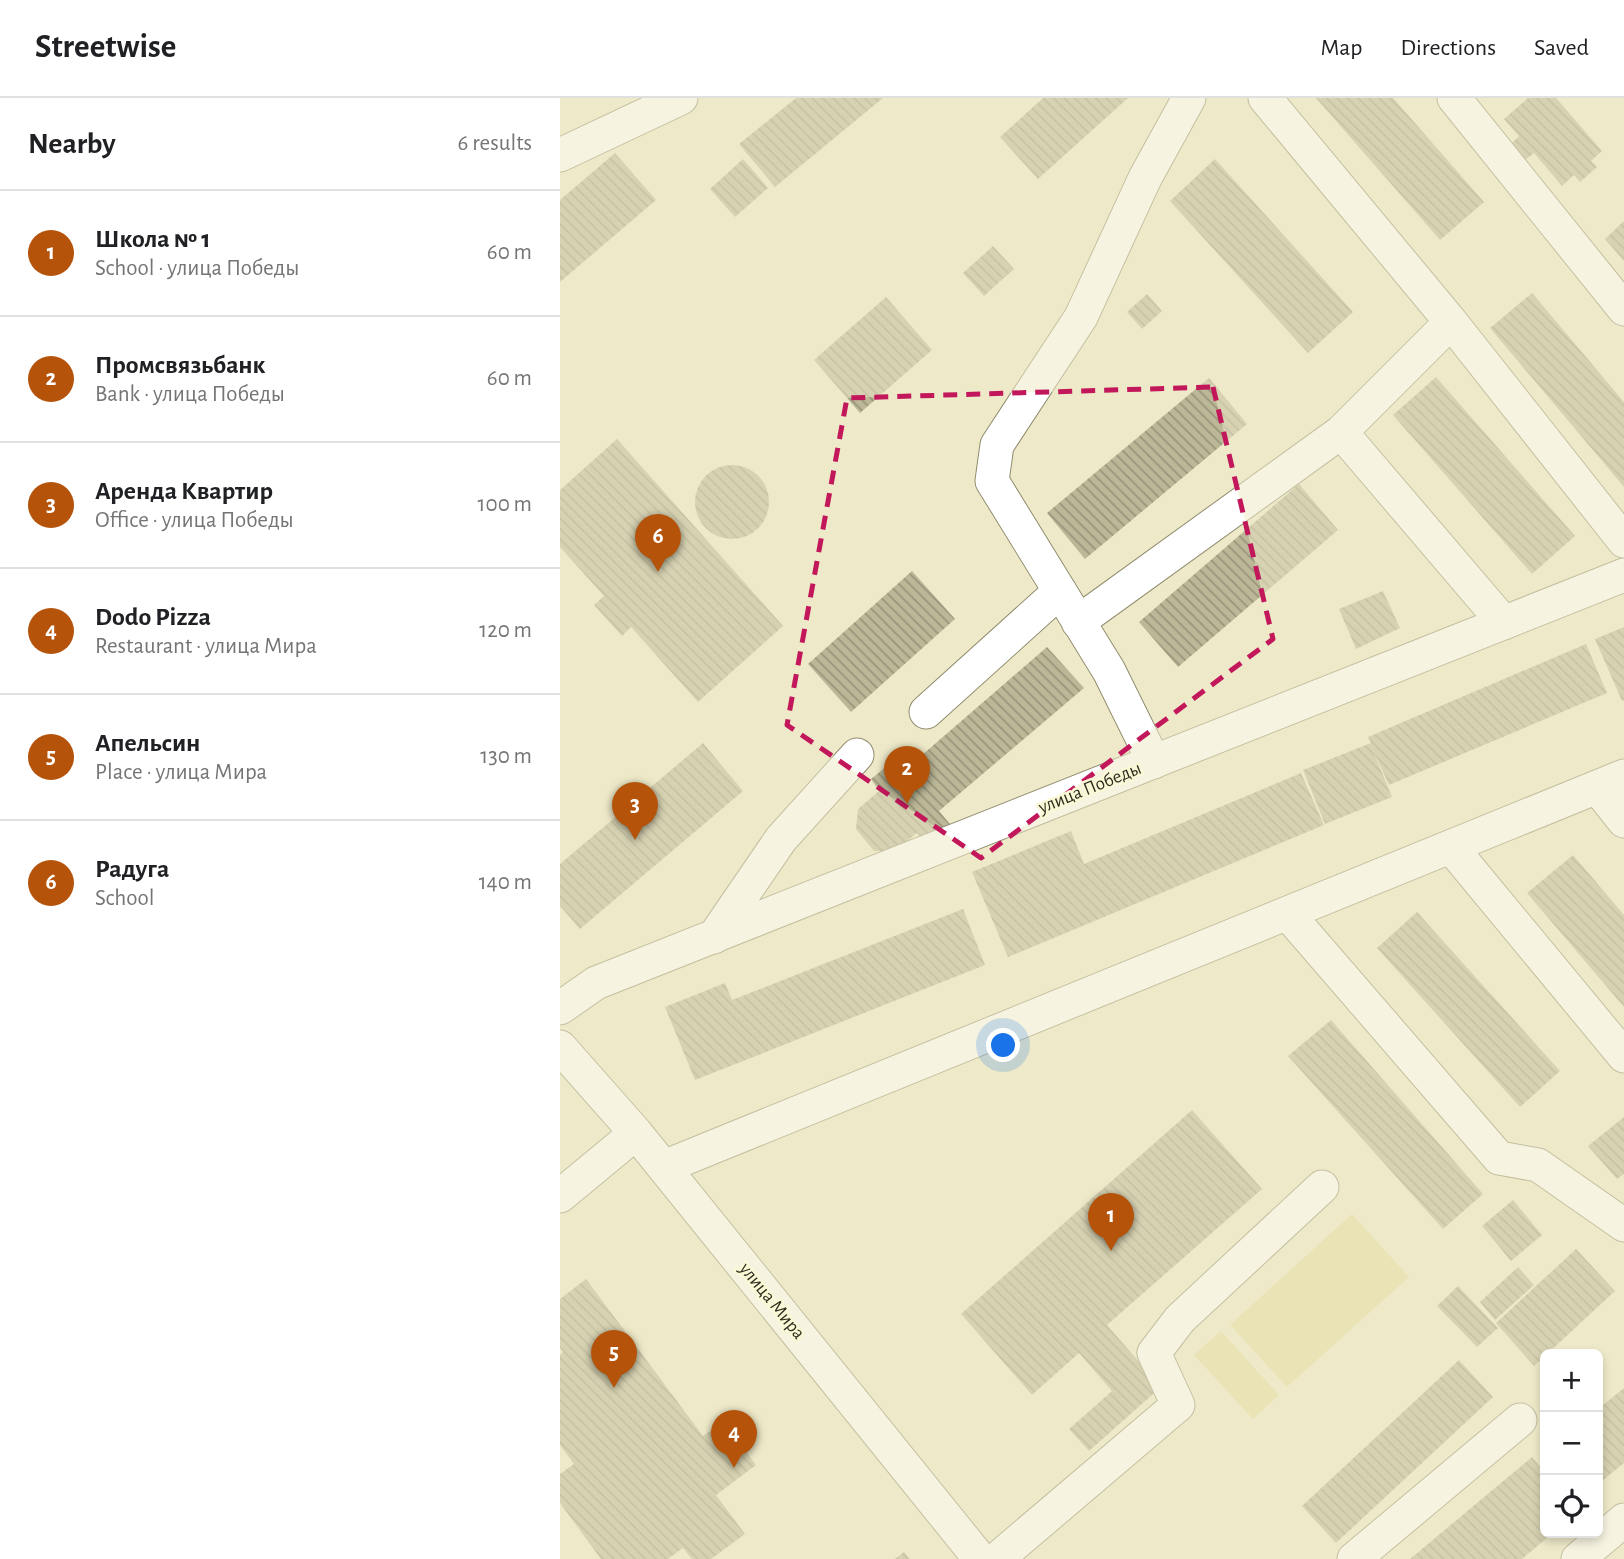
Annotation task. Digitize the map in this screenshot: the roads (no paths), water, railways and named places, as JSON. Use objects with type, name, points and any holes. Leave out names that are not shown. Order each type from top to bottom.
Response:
[{"type":"street","points":[[561,152],[681,98]]},
{"type":"street","points":[[1154,762],[1109,671],[992,481],[997,445],[1082,317],[1144,178],[1189,98]]},
{"type":"street","points":[[1265,98],[1451,322],[1624,541]]},
{"type":"street","points":[[1454,98],[1624,309]]},
{"type":"street","points":[[1078,622],[1341,432],[1451,322]]},
{"type":"street","points":[[1341,432],[1504,623]]},
{"type":"street","name":"улица Победы","points":[[560,1008],[596,983],[1624,575]]},
{"type":"street","points":[[926,712],[1060,592]]},
{"type":"street","points":[[715,937],[781,839],[857,755]]},
{"type":"street","points":[[664,1167],[1611,781],[1624,821]]},
{"type":"street","points":[[1451,847],[1624,1056]]},
{"type":"street","points":[[1288,914],[1499,1158],[1538,1165],[1624,1225]]},
{"type":"street","name":"улица Мира","points":[[560,1047],[664,1167],[980,1559]]},
{"type":"street","points":[[560,1196],[636,1133]]},
{"type":"street","points":[[997,1559],[1178,1405],[1154,1353],[1180,1319],[1322,1187]]},
{"type":"street","points":[[1354,1559],[1520,1420]]},
{"type":"street","points":[[1578,1559],[1624,1520]]},
{"type":"place","name":"Радуга","points":[[658,572]]},
{"type":"place","name":"Промсвязьбанк","points":[[907,804]]},
{"type":"place","name":"Аренда Квартир","points":[[635,840]]},
{"type":"place","name":"Школа № 1","points":[[1111,1251]]},
{"type":"place","name":"Апельсин","points":[[614,1388]]},
{"type":"place","name":"Dodo Pizza","points":[[734,1468]]}]
